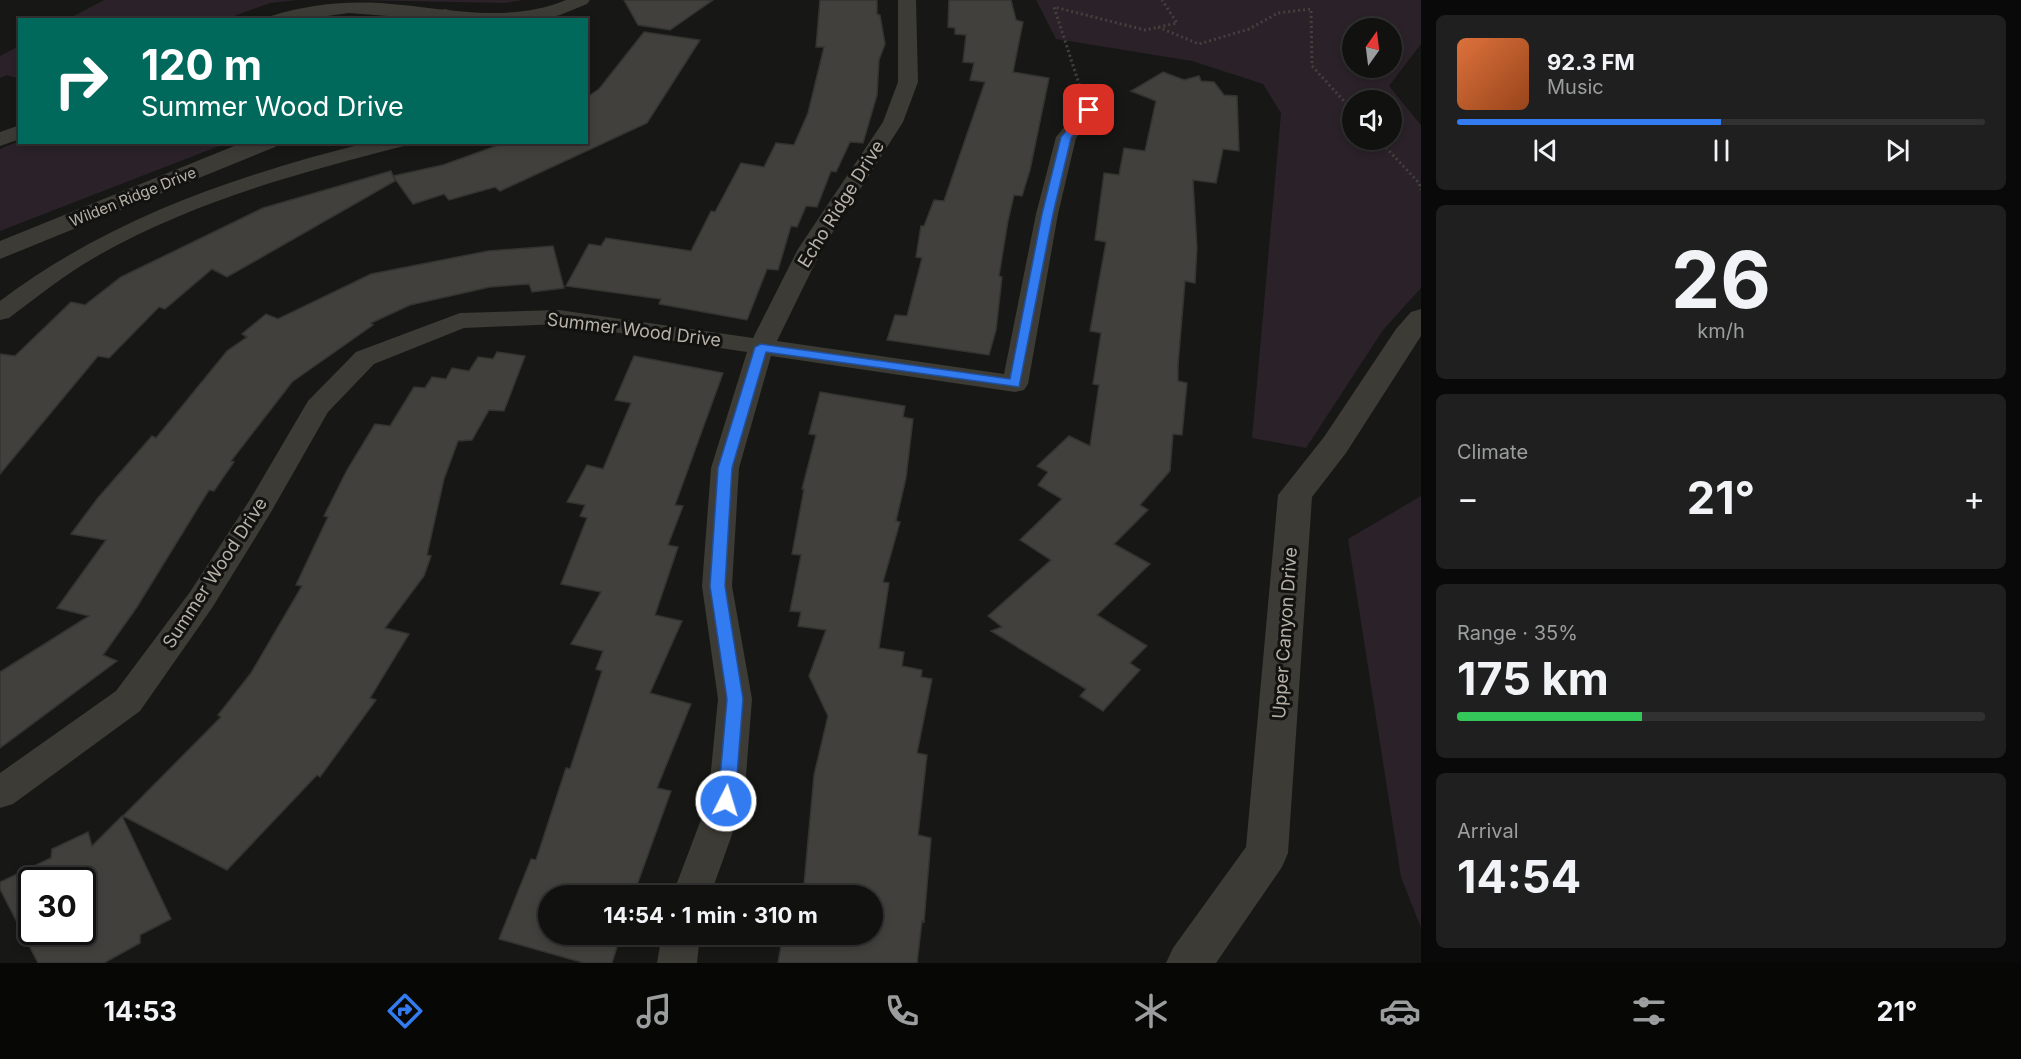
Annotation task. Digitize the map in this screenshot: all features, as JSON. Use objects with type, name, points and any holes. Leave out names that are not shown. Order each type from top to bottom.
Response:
[{"type":"street","name":"Echo Ridge Drive","points":[[695,885],[726,801],[735,699],[717,586],[725,468],[761,347],[810,249],[893,122],[908,82],[907,0]]},
{"type":"street","points":[[283,18],[294,14],[350,7],[442,17],[504,18],[575,8]]},
{"type":"street","name":"Summer Wood Drive","points":[[0,793],[128,701],[201,600],[261,505],[317,407],[365,358],[460,321],[559,317],[1015,384],[1047,214],[1066,137],[1089,110]]},
{"type":"street","points":[[0,140],[18,132]]},
{"type":"street","name":"Wilden Ridge Drive","points":[[0,250],[261,144]]},
{"type":"street","points":[[0,313],[31,287],[103,241],[168,212],[242,183],[389,144]]},
{"type":"street","name":"Upper Canyon Drive","points":[[1189,963],[1267,853],[1295,495],[1335,445],[1406,335],[1421,318]]},
{"type":"street","points":[[676,963],[679,945]]},
{"type":"path","points":[[1089,110],[1071,64],[1054,7],[1145,30],[1177,23],[1162,0]]},
{"type":"path","points":[[1158,27],[1199,44],[1249,29],[1278,13],[1311,9],[1312,66],[1342,99]]},
{"type":"path","points":[[1388,150],[1419,183],[1421,190]]},
{"type":"shaded area","points":[[104,0],[297,0],[270,3],[229,18],[70,18]]},
{"type":"shaded area","points":[[348,0],[523,0],[505,3]]},
{"type":"shaded area","points":[[1036,0],[1421,0],[1421,44],[1402,69],[1402,18],[1342,18],[1342,78],[1395,78],[1389,86],[1392,90],[1342,90],[1342,150],[1402,150],[1402,102],[1421,125],[1421,288],[1383,330],[1306,448],[1252,438],[1281,113],[1263,84],[1192,61],[1056,39]]},
{"type":"shaded area","points":[[18,47],[18,79],[7,75],[0,78],[0,56]]},
{"type":"shaded area","points":[[18,141],[18,144],[224,144],[0,231],[0,149]]},
{"type":"shaded area","points":[[1421,496],[1421,928],[1401,877],[1348,539]]},
{"type":"building","points":[[624,0],[713,0],[670,30],[638,25]]},
{"type":"building","points":[[820,0],[877,0],[877,14],[880,15],[885,44],[879,60],[877,95],[863,143],[850,142],[836,172],[831,171],[817,207],[806,206],[797,227],[791,226],[778,270],[767,269],[747,320],[659,304],[661,299],[566,286],[589,244],[601,246],[606,238],[691,251],[711,211],[715,212],[741,163],[764,167],[776,143],[794,145],[808,113],[824,47],[816,47]]},
{"type":"building","points":[[949,0],[1011,0],[1016,20],[1023,22],[1013,72],[1049,78],[1030,170],[1022,196],[1014,195],[1008,221],[999,276],[1002,277],[996,330],[989,355],[887,340],[895,315],[907,316],[922,258],[916,257],[921,226],[924,226],[934,200],[944,201],[985,82],[970,80],[974,63],[963,62],[966,35],[955,34],[955,28],[948,27]]},
{"type":"building","points":[[644,32],[700,40],[647,123],[500,191],[495,187],[449,200],[444,194],[413,204],[393,176],[443,165],[501,144],[588,144],[588,97],[599,89]]},
{"type":"building","points":[[1163,72],[1184,80],[1199,76],[1201,81],[1214,82],[1224,95],[1237,96],[1239,151],[1223,149],[1216,183],[1193,180],[1197,248],[1195,283],[1185,281],[1178,365],[1178,381],[1187,383],[1182,435],[1173,434],[1170,471],[1140,505],[1148,510],[1114,544],[1150,564],[1097,615],[1147,646],[1130,663],[1140,670],[1103,711],[1080,696],[1086,689],[991,631],[1002,627],[988,616],[1051,560],[1020,540],[1062,499],[1038,485],[1048,472],[1037,466],[1069,436],[1090,446],[1099,385],[1093,384],[1101,333],[1090,331],[1106,242],[1095,240],[1104,173],[1119,175],[1124,148],[1145,151],[1156,101],[1131,91]]},
{"type":"building","points":[[391,171],[395,181],[227,277],[212,269],[165,309],[159,307],[109,358],[98,356],[0,474],[0,354],[15,356],[71,302],[85,305],[121,277],[263,208]]},
{"type":"building","points":[[553,246],[564,288],[532,292],[529,284],[490,287],[410,305],[371,323],[373,325],[292,382],[231,461],[234,462],[214,491],[209,490],[137,607],[103,655],[117,661],[0,748],[0,672],[89,616],[57,608],[106,540],[71,534],[97,499],[152,436],[156,438],[227,351],[247,337],[242,334],[266,314],[278,319],[371,274],[488,251]]},
{"type":"building","points":[[497,352],[525,356],[504,411],[489,410],[472,440],[458,441],[444,479],[427,555],[431,556],[424,576],[385,628],[409,634],[370,698],[376,700],[320,777],[317,775],[227,870],[123,816],[221,717],[218,715],[251,673],[302,586],[296,585],[328,517],[324,516],[347,470],[375,424],[390,426],[414,387],[425,388],[432,377],[446,379],[452,368],[469,371],[478,357],[493,359]]},
{"type":"building","points":[[634,356],[723,373],[675,505],[683,506],[668,545],[678,547],[655,615],[682,621],[650,693],[691,704],[657,788],[671,791],[637,885],[538,885],[538,945],[618,945],[612,963],[584,963],[499,939],[531,859],[536,860],[566,768],[570,769],[602,671],[596,669],[603,651],[571,644],[601,592],[561,584],[587,518],[580,516],[585,505],[567,502],[587,465],[603,469],[631,403],[615,400]]},
{"type":"building","points":[[820,392],[905,406],[903,417],[913,419],[906,478],[896,521],[900,522],[883,582],[889,583],[879,648],[904,652],[902,666],[922,670],[921,677],[932,679],[917,753],[927,755],[918,835],[931,838],[924,922],[922,921],[917,963],[778,963],[781,945],[883,945],[883,885],[804,885],[814,775],[828,716],[809,676],[826,630],[798,626],[801,612],[790,611],[801,555],[792,554],[804,489],[802,489],[816,435],[809,434]]},
{"type":"building","points":[[122,816],[171,919],[140,935],[140,943],[104,963],[38,963],[29,945],[96,945],[96,867],[32,867],[51,858],[52,849],[88,832],[92,846]]},
{"type":"building","points":[[18,874],[18,924],[0,889],[0,882]]},
{"type":"route","points":[[726,801],[735,699],[717,586],[725,468],[761,347],[1015,384],[1047,214],[1066,137],[1089,110]]}]
